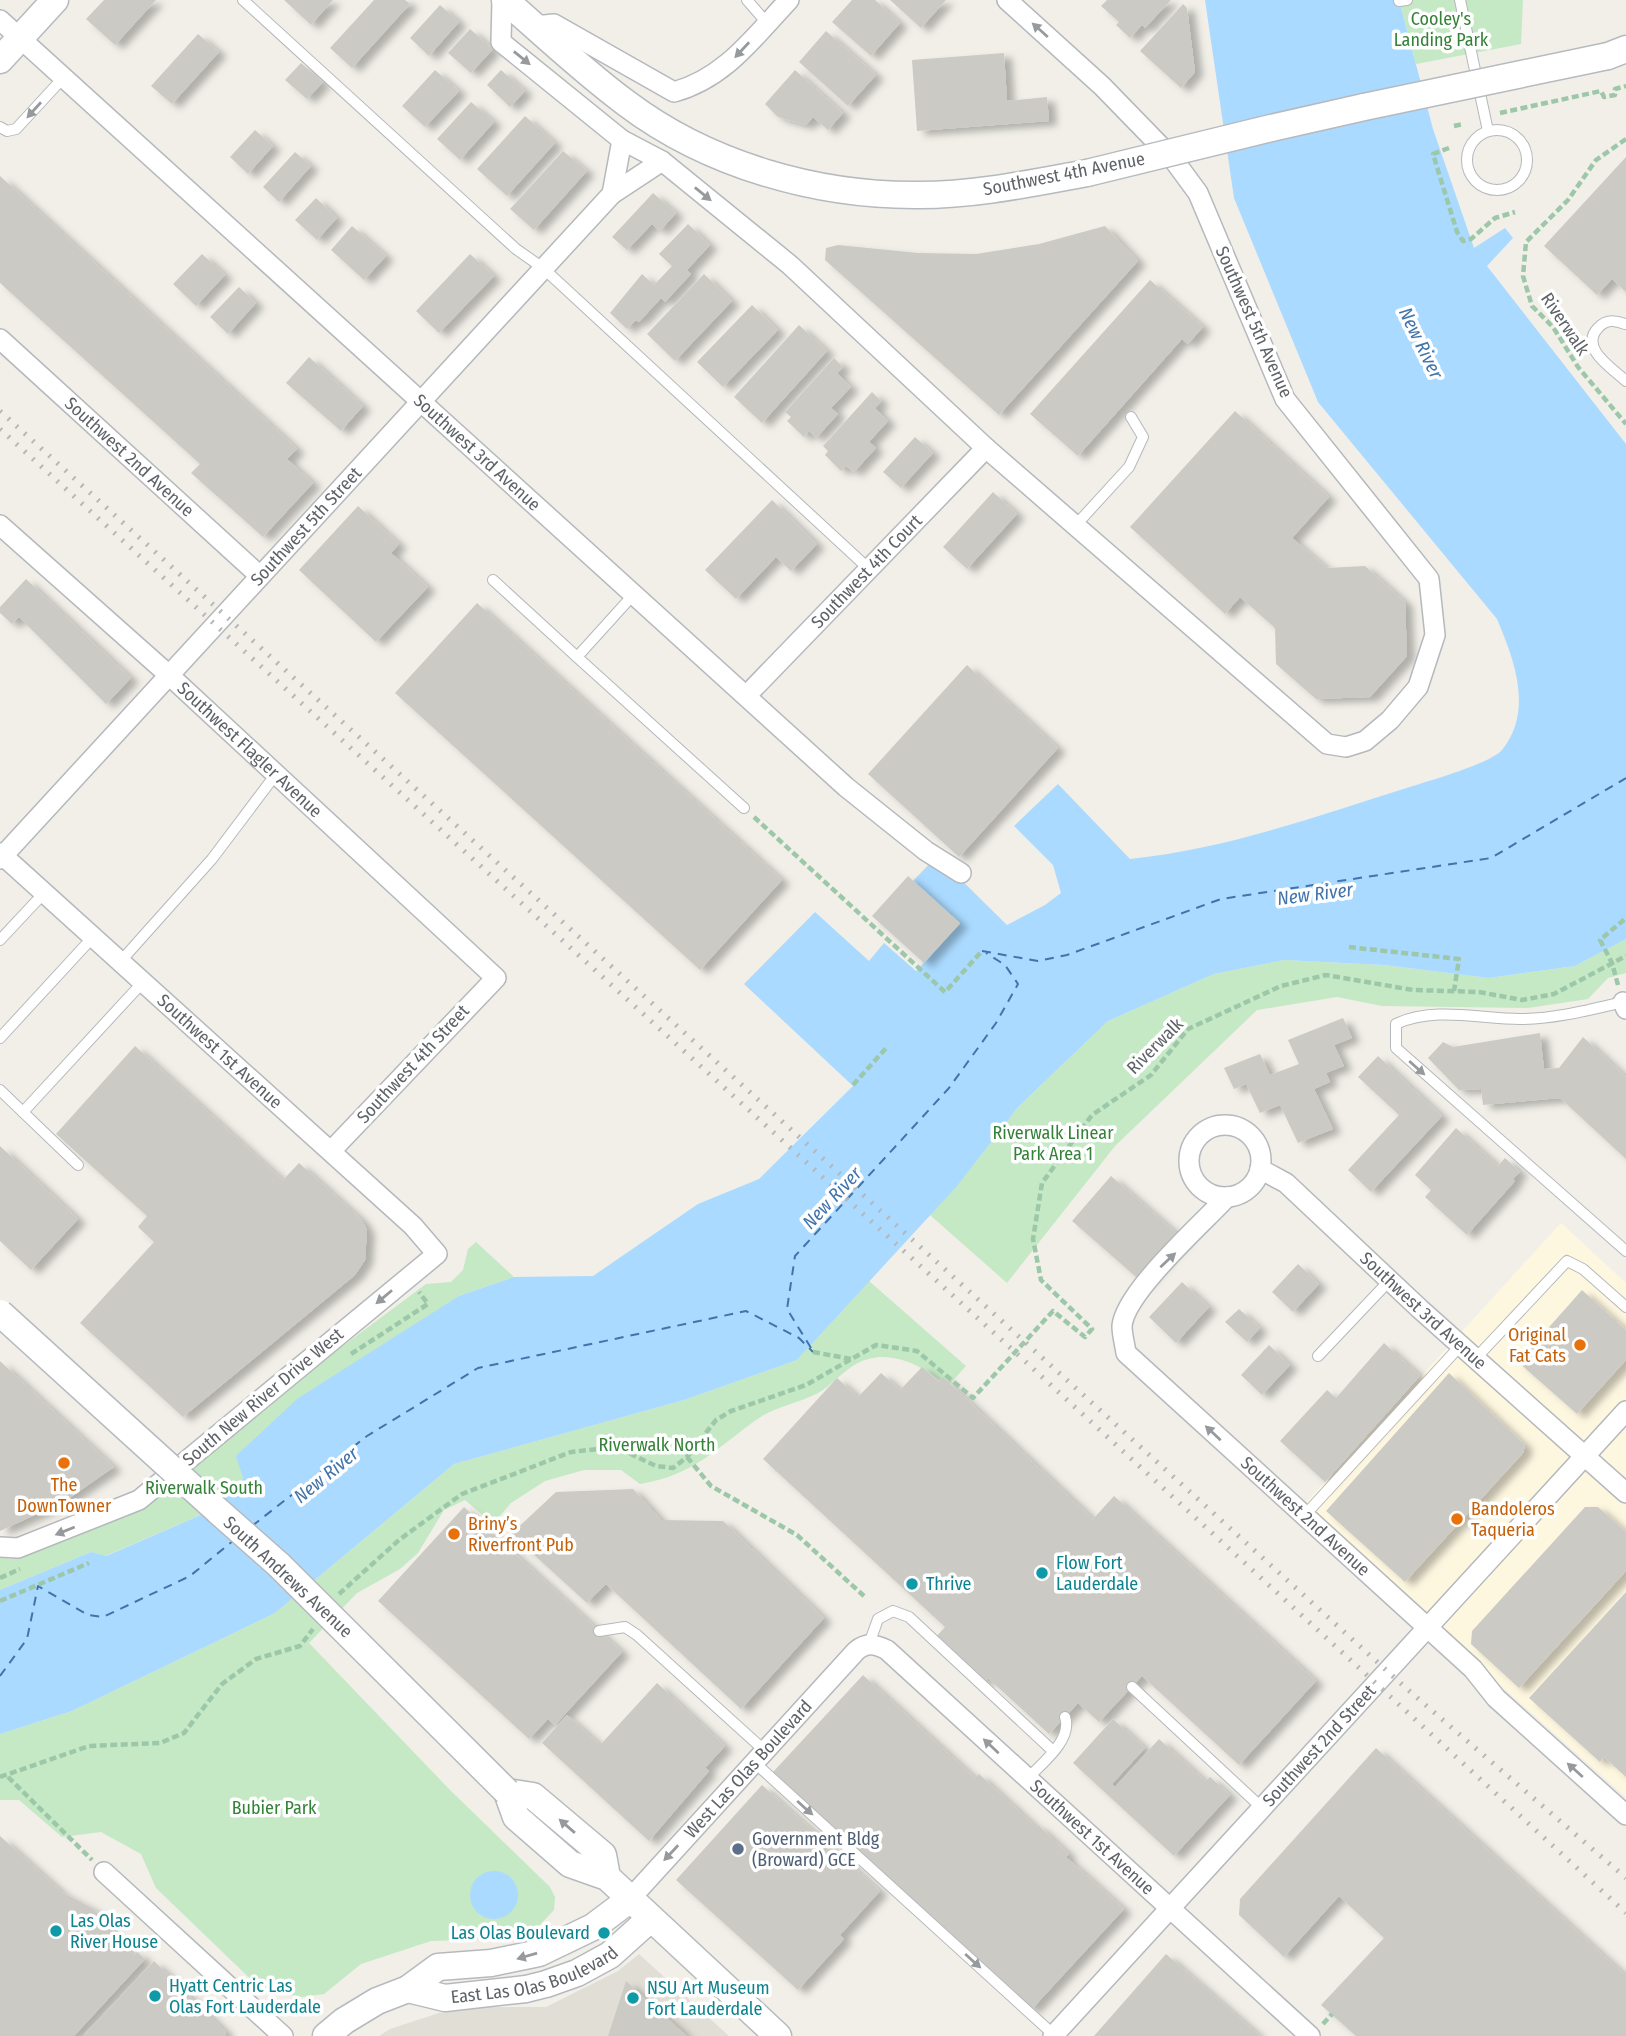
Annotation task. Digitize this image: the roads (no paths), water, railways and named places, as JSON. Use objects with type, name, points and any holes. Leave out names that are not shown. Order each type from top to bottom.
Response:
[{"type":"main road","points":[[0,60],[55,0]]},
{"type":"main road","name":"Southwest 4th Avenue","points":[[503,0],[627,104],[673,134],[724,158],[781,177],[851,191],[919,195],[995,190],[1087,173],[1284,125],[1617,52]]},
{"type":"main road","name":"South Andrews Avenue","points":[[0,1313],[279,1565],[507,1792],[533,1796],[603,1855],[607,1877],[629,1900],[778,2036]]},
{"type":"main road","name":"East Las Olas Boulevard","points":[[326,2036],[376,2001],[408,1989],[438,1967],[491,1963],[539,1953],[593,1927],[629,1900]]},
{"type":"main road","name":"East Las Olas Boulevard","points":[[408,1989],[445,1998],[526,1989],[577,1973],[610,1955],[650,1919]]},
{"type":"street","name":"Southwest 4th Avenue","points":[[503,0],[501,42],[622,140],[662,161],[790,265],[986,448],[1327,744]]},
{"type":"street","points":[[535,26],[554,24],[674,92],[695,86],[729,65],[789,0]]},
{"type":"street","name":"Southwest 5th Avenue","points":[[1007,0],[1073,60],[1173,159],[1198,193],[1285,399],[1429,579],[1435,635],[1418,687],[1390,720],[1365,741],[1346,747],[1327,744]]},
{"type":"street","name":"Southwest 3rd Avenue","points":[[0,20],[846,787],[926,852],[961,873]]},
{"type":"street","points":[[612,194],[622,140]]},
{"type":"street","name":"Southwest 5th Street","points":[[1,856],[170,676],[420,400],[612,194],[662,161]]},
{"type":"street","name":"Southwest 2nd Avenue","points":[[0,339],[260,576]]},
{"type":"street","name":"Southwest 4th Court","points":[[747,695],[986,448]]},
{"type":"street","name":"Southwest Flagler Avenue","points":[[0,525],[170,676],[496,978]]},
{"type":"street","name":"Southwest 1st Avenue","points":[[1,856],[331,1151],[413,1226],[437,1254]]},
{"type":"street","name":"Southwest 4th Street","points":[[331,1151],[496,978]]},
{"type":"street","points":[[1219,1125],[1242,1129],[1258,1146],[1260,1169],[1248,1189],[1227,1197],[1204,1190],[1191,1171],[1189,1159],[1198,1137],[1219,1125]]},
{"type":"street","name":"Southwest 3rd Avenue","points":[[1260,1169],[1286,1183],[1626,1493]]},
{"type":"street","name":"Southwest 2nd Avenue","points":[[1227,1197],[1136,1294],[1122,1326],[1126,1353],[1474,1669],[1496,1698],[1626,1815]]},
{"type":"street","name":"South New River Drive West","points":[[0,1547],[18,1548],[139,1500],[437,1254]]},
{"type":"street","name":"Southwest 2nd Street","points":[[1053,2035],[1626,1410]]},
{"type":"street","name":"Southwest 1st Avenue","points":[[869,1644],[887,1650],[1310,2036]]},
{"type":"street","name":"West Las Olas Boulevard","points":[[629,1900],[856,1651],[869,1644]]},
{"type":"street","points":[[104,1872],[283,2036]]},
{"type":"lane","points":[[243,0],[516,249],[543,268],[869,569]]},
{"type":"lane","points":[[747,0],[768,23]]},
{"type":"lane","points":[[1460,0],[1488,131]]},
{"type":"lane","points":[[0,127],[16,129],[63,78]]},
{"type":"lane","points":[[1488,131],[1511,133],[1524,146],[1526,165],[1523,175],[1507,188],[1487,188],[1471,175],[1467,165],[1470,147],[1488,131]]},
{"type":"lane","points":[[1625,324],[1615,320],[1602,324],[1593,333],[1592,345],[1597,355],[1626,381]]},
{"type":"lane","points":[[1075,526],[1129,467],[1143,437],[1131,417]]},
{"type":"lane","points":[[493,580],[744,808]]},
{"type":"lane","points":[[577,657],[635,594]]},
{"type":"lane","points":[[120,962],[212,859],[276,774]]},
{"type":"lane","points":[[0,940],[44,893]]},
{"type":"lane","points":[[0,1038],[93,937]]},
{"type":"lane","points":[[23,1112],[143,982]]},
{"type":"lane","points":[[1624,1006],[1522,1019],[1428,1014],[1396,1024],[1396,1048],[1626,1251]]},
{"type":"lane","points":[[0,1090],[78,1165]]},
{"type":"lane","points":[[1304,1516],[1469,1352],[1567,1261],[1583,1269],[1626,1307]]},
{"type":"lane","points":[[1318,1356],[1390,1280]]},
{"type":"lane","points":[[869,1644],[878,1619],[893,1611],[909,1617],[1053,1751]]},
{"type":"lane","points":[[599,1630],[625,1627],[637,1634],[759,1757],[1053,2035]]},
{"type":"lane","points":[[1132,1687],[1261,1807]]},
{"type":"lane","points":[[1027,1779],[1053,1751],[1068,1728],[1065,1717]]},
{"type":"water","name":"New River","points":[[1205,0],[1399,0],[1433,129],[1474,248],[1505,228],[1513,238],[1487,266],[1626,444],[1626,939],[1575,966],[1489,978],[1384,965],[1284,960],[1214,974],[1108,1021],[1018,1107],[957,1186],[797,1360],[684,1400],[454,1464],[275,1613],[72,1711],[0,1734],[0,1590],[91,1552],[106,1556],[217,1508],[243,1478],[236,1456],[297,1399],[459,1296],[514,1277],[593,1276],[698,1204],[759,1179],[853,1086],[744,984],[815,912],[869,961],[884,943],[916,971],[960,924],[913,881],[937,856],[1007,925],[1045,905],[1061,893],[1053,865],[1014,826],[1058,784],[1130,859],[1202,847],[1273,830],[1461,771],[1502,750],[1512,735],[1519,702],[1514,668],[1497,619],[1318,402],[1234,198]]},
{"type":"water","points":[[494,1871],[511,1878],[518,1895],[511,1912],[494,1919],[477,1912],[470,1895],[477,1878]]},
{"type":"railway","points":[[0,411],[1407,1689],[1626,1878]]},
{"type":"railway","points":[[0,429],[1016,1353],[1626,1913]]},
{"type":"place","name":"Original Fat Cats","points":[[1580,1345]]},
{"type":"place","name":"The DownTowner","points":[[64,1463]]},
{"type":"place","name":"Bandoleros Taqueria","points":[[1457,1519]]},
{"type":"place","name":"Briny’s Riverfront Pub","points":[[454,1534]]},
{"type":"place","name":"Flow Fort Lauderdale","points":[[1042,1573]]},
{"type":"place","name":"Thrive","points":[[912,1584]]},
{"type":"place","name":"Government Bldg (Broward) GCE","points":[[738,1849]]},
{"type":"place","name":"Las Olas River House","points":[[56,1931]]},
{"type":"place","name":"Las Olas Boulevard","points":[[604,1933]]},
{"type":"place","name":"Hyatt Centric Las Olas Fort Lauderdale","points":[[155,1996]]},
{"type":"place","name":"NSU Art Museum Fort Lauderdale","points":[[633,1998]]},
{"type":"park label","name":"Cooley's Landing Park","points":[[1441,29]]},
{"type":"park label","name":"Riverwalk Linear Park Area 1","points":[[1053,1143]]},
{"type":"park label","name":"Riverwalk North","points":[[657,1445]]},
{"type":"park label","name":"Riverwalk South","points":[[204,1488]]},
{"type":"park label","name":"Bubier Park","points":[[274,1808]]}]
